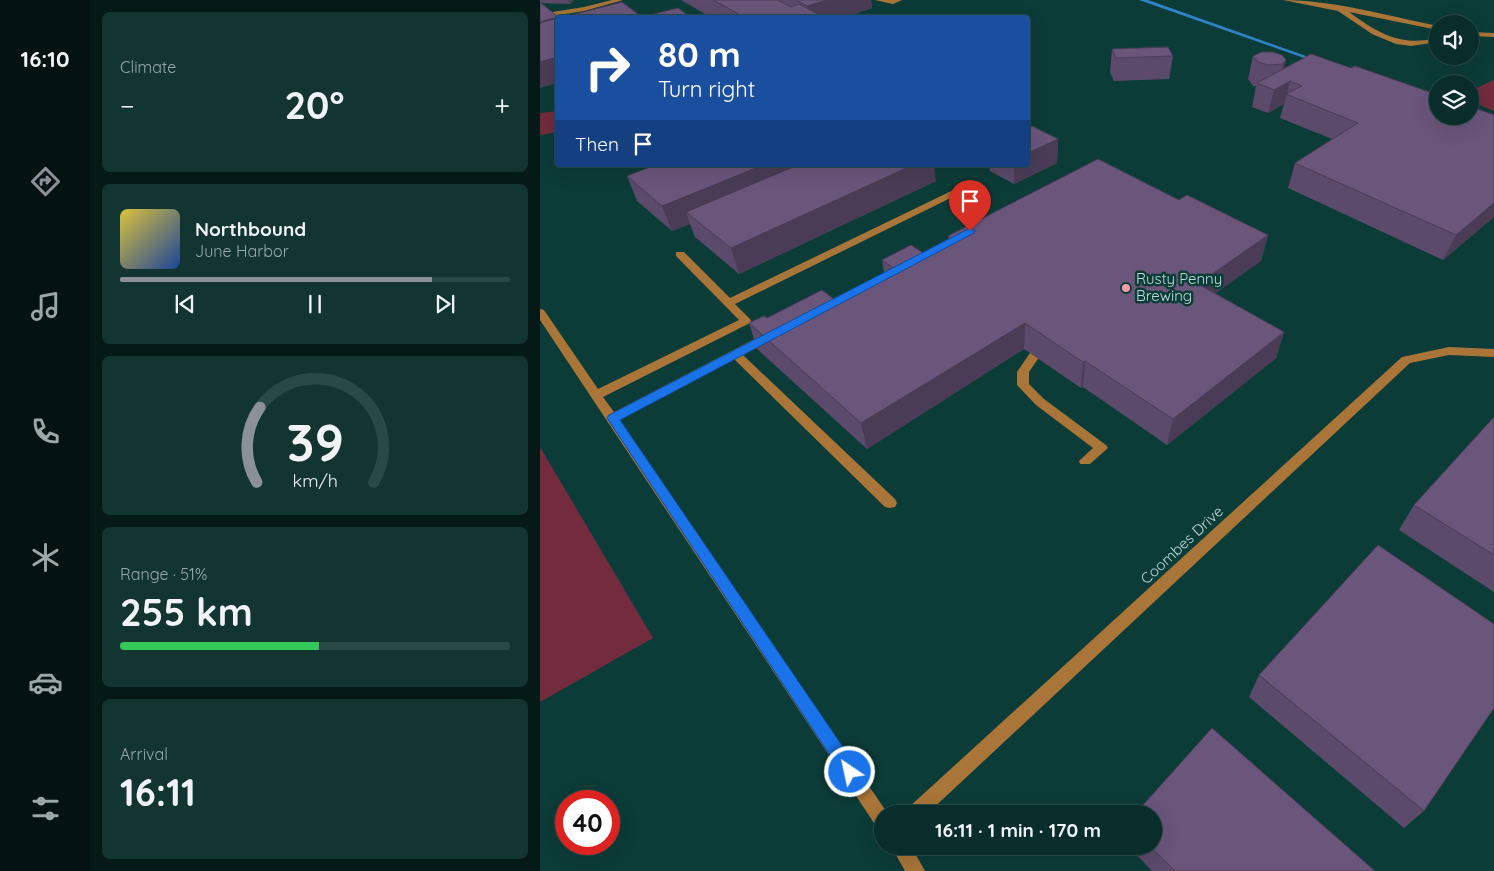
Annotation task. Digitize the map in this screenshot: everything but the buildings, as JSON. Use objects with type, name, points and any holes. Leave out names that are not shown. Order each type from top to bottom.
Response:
[{"type":"street","points":[[540,16],[584,9],[620,0]]},
{"type":"street","points":[[878,0],[893,2],[899,0]]},
{"type":"street","points":[[1286,0],[1429,26]]},
{"type":"street","points":[[1339,9],[1378,36],[1394,42],[1429,43]]},
{"type":"street","points":[[1479,35],[1493,36]]},
{"type":"street","points":[[728,303],[970,185]]},
{"type":"street","points":[[812,314],[977,228]]},
{"type":"street","points":[[597,396],[746,321],[680,254]]},
{"type":"street","points":[[540,312],[874,808]]},
{"type":"street","points":[[613,418],[778,332]]},
{"type":"street","name":"Coombes Drive","points":[[924,805],[1406,360],[1427,353],[1453,349],[1494,353]]},
{"type":"street","points":[[734,354],[890,503]]},
{"type":"street","points":[[1034,356],[1023,372],[1023,385],[1040,402],[1102,448],[1085,461]]},
{"type":"street","points":[[906,855],[916,871]]},
{"type":"shaded area","points":[[1494,80],[1494,111],[1479,105],[1479,87]]},
{"type":"shaded area","points":[[555,111],[555,132],[540,135],[540,113]]},
{"type":"shaded area","points":[[540,447],[653,638],[540,702]]},
{"type":"waterway","points":[[1142,0],[1320,62]]},
{"type":"place","name":"Rusty Penny Brewing","points":[[1126,288]]},
{"type":"route","points":[[850,772],[613,418],[970,231]]}]
